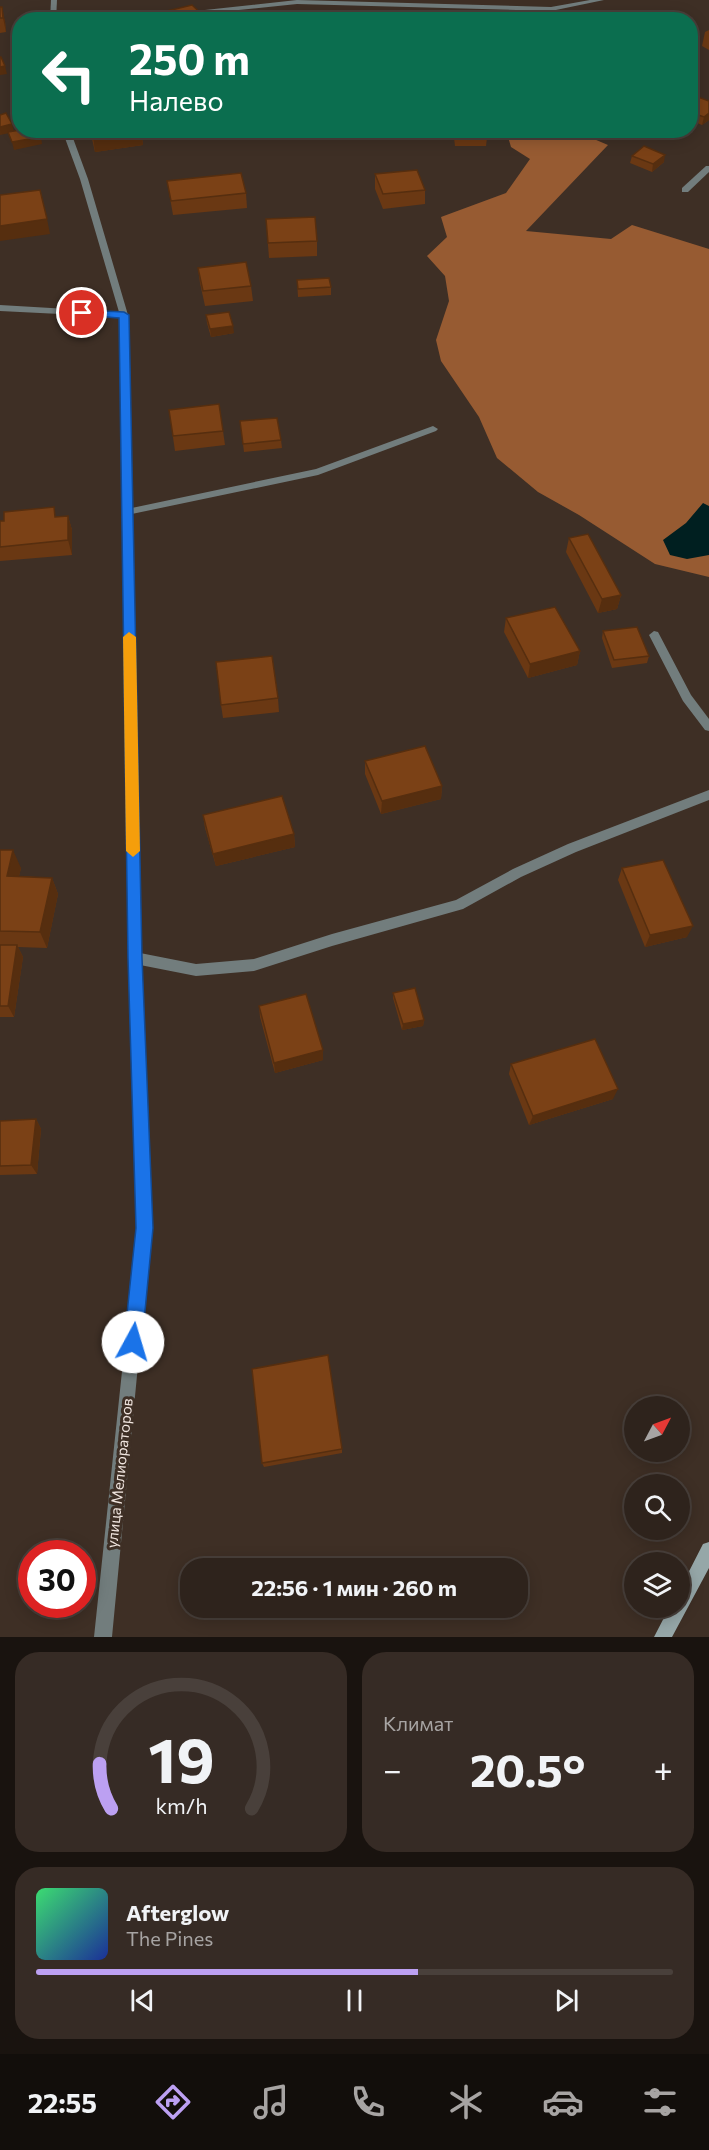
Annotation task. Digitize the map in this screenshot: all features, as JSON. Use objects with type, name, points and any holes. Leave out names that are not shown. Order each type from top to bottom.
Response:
[{"type":"main road","points":[[690,1586],[709,1550]]},
{"type":"main road","points":[[663,1637],[673,1618]]},
{"type":"street","points":[[196,12],[297,2],[551,9],[601,0]]},
{"type":"street","name":"улица Мелиораторов","points":[[69,138],[84,179],[124,315],[135,958],[144,1228],[103,1637]]},
{"type":"street","points":[[685,190],[709,168]]},
{"type":"street","points":[[0,308],[124,315]]},
{"type":"street","points":[[127,512],[318,472],[433,429]]},
{"type":"street","points":[[654,635],[687,698],[709,727]]},
{"type":"street","points":[[135,958],[196,970],[254,965],[332,940],[459,905],[517,873],[563,852],[709,795]]},
{"type":"shaded area","points":[[508,138],[592,138],[608,145],[526,231],[611,239],[632,225],[709,249],[709,577],[655,564],[579,515],[538,492],[497,458],[479,417],[441,361],[436,340],[449,301],[445,276],[427,256],[447,237],[441,217],[506,193],[530,159],[511,147]]},
{"type":"water","points":[[703,503],[709,506],[709,555],[687,559],[670,555],[663,540],[686,523]]},
{"type":"building","points":[[192,5],[199,12],[163,12]]},
{"type":"building","points":[[0,7],[2,7],[3,18],[0,18]]},
{"type":"building","points":[[1,57],[5,66],[0,67]]},
{"type":"building","points":[[698,97],[709,101],[709,113],[704,117],[698,115]]},
{"type":"building","points":[[6,113],[12,124],[0,127],[0,115]]},
{"type":"building","points":[[12,131],[12,138],[35,138],[12,142],[8,132]]},
{"type":"building","points":[[644,146],[665,155],[653,164],[632,156]]},
{"type":"building","points":[[417,170],[425,190],[383,194],[375,174]]},
{"type":"building","points":[[241,173],[246,193],[171,201],[167,181]]},
{"type":"building","points":[[40,190],[47,219],[0,226],[0,195]]},
{"type":"building","points":[[315,217],[317,241],[268,243],[266,219]]},
{"type":"building","points":[[246,262],[251,286],[203,291],[198,268]]},
{"type":"building","points":[[329,278],[331,287],[298,289],[297,280]]},
{"type":"building","points":[[229,312],[233,326],[210,329],[206,315]]},
{"type":"building","points":[[219,404],[223,431],[173,436],[169,410]]},
{"type":"building","points":[[277,418],[281,440],[243,444],[240,421]]},
{"type":"building","points":[[54,507],[55,517],[68,516],[68,540],[0,547],[0,521],[4,521],[4,512]]},
{"type":"building","points":[[588,534],[621,595],[602,599],[569,538]]},
{"type":"building","points":[[555,607],[580,651],[530,664],[506,618]]},
{"type":"building","points":[[637,627],[649,656],[614,660],[603,631]]},
{"type":"building","points":[[272,656],[278,698],[221,705],[216,662]]},
{"type":"building","points":[[425,746],[442,786],[382,801],[365,761]]},
{"type":"building","points":[[282,796],[294,834],[213,854],[203,815]]},
{"type":"building","points":[[0,850],[13,850],[7,876],[52,878],[40,932],[0,931]]},
{"type":"building","points":[[663,860],[693,926],[650,935],[622,868]]},
{"type":"building","points":[[0,945],[17,945],[8,1006],[0,1006]]},
{"type":"building","points":[[415,988],[424,1020],[403,1024],[393,993]]},
{"type":"building","points":[[306,994],[323,1050],[274,1063],[259,1006]]},
{"type":"building","points":[[595,1039],[618,1089],[533,1116],[511,1064]]},
{"type":"building","points":[[36,1119],[31,1165],[0,1166],[0,1121]]},
{"type":"building","points":[[328,1355],[342,1449],[262,1463],[252,1369]]},
{"type":"slow traffic","points":[[129,637],[133,851]]},
{"type":"route","points":[[82,313],[124,315],[135,958],[144,1228],[133,1342]]}]
